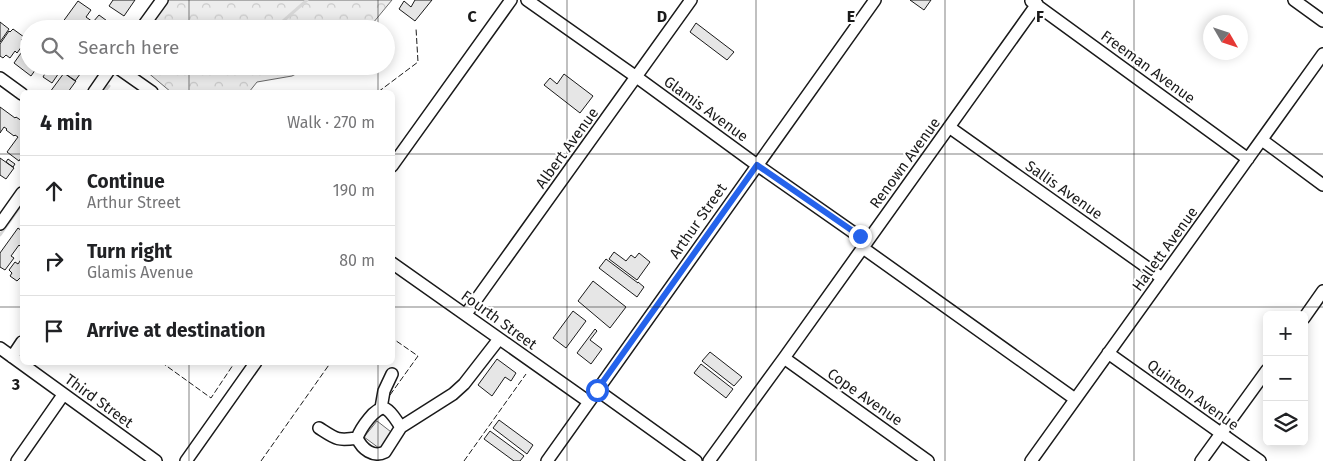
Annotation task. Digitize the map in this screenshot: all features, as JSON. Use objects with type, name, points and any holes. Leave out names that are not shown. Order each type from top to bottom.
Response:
[{"type":"street","points":[[148,20],[162,0]]},
{"type":"street","points":[[395,162],[511,0]]},
{"type":"street","name":"Glamis Avenue","points":[[526,0],[757,165],[1075,400]]},
{"type":"street","name":"Albert Avenue","points":[[466,314],[692,0]]},
{"type":"street","name":"Arthur Street","points":[[547,461],[876,0]]},
{"type":"street","points":[[1294,0],[1323,21]]},
{"type":"street","name":"Renown Avenue","points":[[709,461],[949,127],[1033,2]]},
{"type":"street","name":"Freeman Avenue","points":[[1033,2],[1248,159]]},
{"type":"street","name":"Hallett Avenue","points":[[1030,461],[1323,54]]},
{"type":"street","points":[[96,90],[107,75]]},
{"type":"street","points":[[127,75],[149,90]]},
{"type":"street","points":[[1,81],[20,93]]},
{"type":"street","name":"Sallis Avenue","points":[[949,127],[1162,278]]},
{"type":"street","points":[[1262,140],[1323,185]]},
{"type":"street","points":[[0,224],[20,195]]},
{"type":"street","name":"Fourth Street","points":[[395,265],[589,402]]},
{"type":"street","points":[[1308,313],[1323,292]]},
{"type":"street","points":[[357,438],[362,446],[376,454],[381,454],[387,450],[401,427],[453,394],[464,384],[498,338]]},
{"type":"street","points":[[12,357],[20,345]]},
{"type":"street","name":"Third Street","points":[[0,348],[20,363]]},
{"type":"street","name":"Quinton Avenue","points":[[1108,353],[1260,461]]},
{"type":"street","name":"Cope Avenue","points":[[784,358],[928,461]]},
{"type":"street","name":"Third Street","points":[[23,365],[156,461]]},
{"type":"street","points":[[186,461],[254,365]]},
{"type":"street","points":[[357,438],[374,413],[381,408],[384,391],[392,374]]},
{"type":"street","points":[[1201,461],[1263,376]]},
{"type":"street","points":[[597,390],[696,461]]},
{"type":"street","points":[[17,461],[63,394]]},
{"type":"street","points":[[381,408],[387,410],[401,427]]},
{"type":"street","points":[[320,428],[335,439],[342,441],[357,438]]},
{"type":"shaded area","points":[[377,421],[395,435],[383,451],[364,437]]},
{"type":"green space","points":[[162,0],[392,0],[375,20],[148,20]]},
{"type":"green space","points":[[151,75],[294,75],[257,82],[251,90],[169,90]]},
{"type":"building","points":[[113,0],[135,0],[124,16],[109,6]]},
{"type":"building","points":[[415,0],[432,0],[415,21],[399,9],[404,1],[411,7]]},
{"type":"building","points":[[910,0],[931,0],[924,10]]},
{"type":"building","points":[[78,1],[91,10],[86,17],[90,20],[64,20]]},
{"type":"building","points":[[99,15],[106,20],[95,20]]},
{"type":"building","points":[[0,22],[9,29],[0,42]]},
{"type":"building","points":[[696,23],[734,52],[727,60],[690,32]]},
{"type":"building","points":[[13,29],[20,34],[20,49],[17,53],[15,51],[10,58],[6,55],[3,58],[0,56],[0,44]]},
{"type":"building","points":[[20,54],[20,68],[14,63]]},
{"type":"building","points":[[564,74],[593,96],[580,113],[544,85],[550,78],[557,84]]},
{"type":"building","points":[[44,75],[58,75],[52,83],[43,77]]},
{"type":"building","points":[[63,75],[67,75],[76,81],[69,90],[51,90]]},
{"type":"building","points":[[67,75],[79,75],[75,81]]},
{"type":"building","points":[[0,107],[20,120],[19,161],[7,152],[18,137],[14,136],[4,127],[0,133]]},
{"type":"building","points":[[0,158],[14,168],[6,179],[0,175]]},
{"type":"building","points":[[8,159],[15,164],[13,167],[6,162]]},
{"type":"building","points":[[18,228],[20,230],[20,246],[11,256],[14,258],[5,270],[0,267],[0,253]]},
{"type":"building","points":[[614,252],[626,261],[631,255],[635,258],[639,253],[650,262],[637,280],[609,259]]},
{"type":"building","points":[[606,259],[644,287],[637,297],[599,268]]},
{"type":"building","points":[[20,261],[20,278],[17,281],[10,276],[12,273],[9,270],[15,262],[18,264]]},
{"type":"building","points":[[593,281],[626,307],[610,328],[578,301]]},
{"type":"building","points":[[573,311],[586,321],[566,348],[553,338]]},
{"type":"building","points":[[595,329],[597,331],[590,340],[602,349],[591,364],[577,353]]},
{"type":"building","points":[[710,352],[742,377],[734,386],[702,361]]},
{"type":"building","points":[[497,359],[516,373],[511,381],[505,377],[492,396],[478,385]]},
{"type":"building","points":[[701,364],[733,389],[726,398],[694,373]]},
{"type":"building","points":[[499,420],[533,445],[527,454],[493,428]]},
{"type":"building","points":[[490,431],[524,456],[520,461],[514,461],[484,439]]},
{"type":"waterway","points":[[284,20],[307,0]]},
{"type":"waterway","points":[[106,90],[109,86]]},
{"type":"waterway","points":[[0,235],[20,207]]},
{"type":"fence","points":[[381,90],[418,62],[416,28]]},
{"type":"fence","points":[[390,395],[418,356],[395,340]]},
{"type":"fence","points":[[165,365],[211,398],[233,365]]},
{"type":"fence","points":[[261,461],[329,365]]},
{"type":"fence","points":[[464,461],[526,374]]},
{"type":"route","points":[[597,390],[757,165],[860,236]]}]
